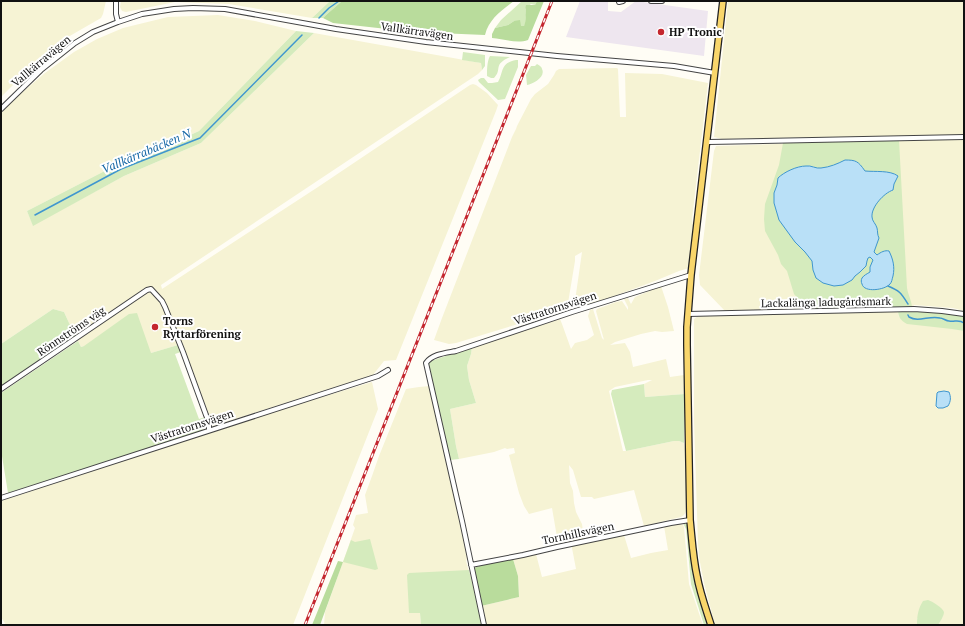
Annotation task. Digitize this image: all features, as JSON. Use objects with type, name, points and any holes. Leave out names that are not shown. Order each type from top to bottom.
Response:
[{"type":"main road","points":[[711,625],[702,599],[692,543],[690,520],[687,362],[688,314],[691,275],[708,142],[723,1]]},
{"type":"street","points":[[116,1],[116,14],[118,22]]},
{"type":"street","points":[[651,1],[662,1]]},
{"type":"street","name":"Vallkärravägen","points":[[1,109],[26,83],[56,57],[93,32],[142,14],[174,9],[199,8],[244,12],[336,29],[426,42],[557,56],[674,66],[715,73]]},
{"type":"street","points":[[708,142],[964,137]]},
{"type":"street","name":"Västratornsvägen","points":[[471,565],[461,514],[426,363],[428,360],[438,355],[456,351],[572,312],[691,275]]},
{"type":"street","name":"Rönnströms väg","points":[[1,389],[151,289],[162,301],[165,308],[209,422],[209,430]]},
{"type":"street","name":"Lackalänga ladugårdsmark","points":[[688,314],[914,309],[964,314]]},
{"type":"street","name":"Västratornsvägen","points":[[1,498],[378,376],[388,370]]},
{"type":"street","name":"Tornhillsvägen","points":[[471,565],[671,522],[690,520]]},
{"type":"street","points":[[471,565],[484,625]]},
{"type":"shaded area","points":[[1,1],[106,1],[101,18],[68,37],[51,49],[1,97]]},
{"type":"shaded area","points":[[121,1],[330,1],[312,18],[229,4],[175,2],[126,12],[122,11],[120,7]]},
{"type":"shaded area","points":[[580,1],[608,1],[608,11],[621,12],[636,1],[708,11],[704,56],[566,37]]},
{"type":"shaded area","points":[[728,1],[964,1],[964,135],[722,139],[714,137]]},
{"type":"shaded area","points":[[218,15],[255,21],[296,31],[199,131],[128,159],[27,211],[33,225],[124,176],[201,143],[314,33],[481,63],[482,70],[161,285],[162,289],[470,85],[476,85],[487,93],[498,105],[396,360],[384,361],[373,375],[213,426],[182,342],[178,345],[151,353],[84,346],[81,347],[64,312],[53,309],[1,344],[1,113],[19,95],[45,73],[74,52],[97,39],[123,28],[168,17]]},
{"type":"shaded area","points":[[617,68],[620,117],[626,117],[625,73],[662,74],[708,83],[692,219],[693,225],[689,268],[579,308],[575,301],[582,252],[575,256],[567,309],[456,343],[449,344],[434,340],[512,137],[531,99],[548,84],[556,71],[559,69]]},
{"type":"shaded area","points":[[964,138],[964,311],[953,308],[914,305],[912,308],[861,307],[725,311],[700,285],[699,275],[714,151],[716,146]]},
{"type":"shaded area","points":[[661,286],[674,331],[655,331],[641,334],[610,345],[625,343],[630,352],[633,367],[666,359],[670,377],[684,375],[685,394],[645,397],[644,384],[652,380],[615,387],[609,391],[623,451],[674,441],[684,443],[686,512],[681,517],[644,526],[634,490],[594,499],[592,497],[581,497],[573,470],[569,465],[570,483],[573,491],[574,503],[576,512],[582,524],[584,539],[558,543],[552,508],[529,514],[524,506],[509,455],[515,453],[514,448],[505,448],[494,452],[459,459],[450,409],[476,403],[469,380],[467,366],[472,347],[560,319],[571,349],[575,343],[587,340],[594,335],[588,316],[590,310],[593,309],[602,338],[604,340],[596,311],[597,309],[622,301],[628,310],[624,299],[628,298],[631,304],[635,297]]},
{"type":"shaded area","points":[[896,311],[898,312],[899,317],[964,331],[964,625],[938,625],[943,616],[917,618],[917,625],[715,625],[704,583],[698,543],[694,421],[694,319],[698,316]]},
{"type":"shaded area","points":[[372,382],[378,409],[293,625],[6,625],[1,617],[1,501],[279,410]]},
{"type":"shaded area","points":[[430,386],[458,514],[467,558],[466,561],[475,593],[420,612],[421,625],[324,625],[325,612],[355,528],[353,525],[356,515],[368,513],[365,495],[406,389]]},
{"type":"shaded area","points":[[681,524],[684,527],[689,584],[703,625],[485,625],[481,606],[519,597],[518,576],[513,559],[536,554],[542,577],[576,569],[572,546],[624,535],[631,558],[668,550],[664,526]]},
{"type":"green space","points":[[330,1],[342,1],[323,18],[312,18]]},
{"type":"green space","points":[[342,1],[514,1],[500,12],[489,24],[485,35],[414,32],[333,23],[323,18]]},
{"type":"green space","points":[[522,1],[537,1],[535,5],[531,4],[525,9],[527,21],[524,26],[520,26],[514,21],[508,25],[495,28],[501,20]]},
{"type":"green space","points":[[537,1],[544,1],[528,40],[515,41],[492,38],[495,28],[520,20],[521,26],[524,26],[526,20],[526,5],[535,5]]},
{"type":"green space","points":[[296,31],[314,33],[201,143],[124,176],[33,226],[27,211],[128,159],[199,131]]},
{"type":"green space","points":[[463,52],[485,55],[485,66],[482,70],[481,63],[462,60]]},
{"type":"green space","points":[[490,56],[510,57],[501,62],[497,75],[494,78],[487,76]]},
{"type":"green space","points":[[518,60],[518,67],[505,99],[498,100],[478,80],[484,78],[488,83],[498,82],[505,65]]},
{"type":"green space","points":[[537,64],[542,68],[542,75],[535,82],[527,85],[526,75],[531,66],[535,66]]},
{"type":"green space","points":[[899,140],[907,288],[912,308],[861,307],[807,309],[794,294],[787,271],[781,264],[778,255],[765,231],[765,204],[779,165],[783,143]]},
{"type":"green space","points":[[53,309],[64,312],[75,336],[1,386],[1,344]]},
{"type":"green space","points":[[898,310],[919,312],[926,311],[964,316],[964,331],[907,324],[900,318]]},
{"type":"green space","points":[[137,313],[151,353],[178,345],[181,352],[175,354],[199,419],[205,417],[206,425],[204,428],[201,431],[8,493],[1,450],[1,393],[78,341],[81,347],[84,346],[129,314]]},
{"type":"green space","points":[[472,347],[467,366],[469,380],[476,403],[450,409],[459,459],[450,460],[439,417],[429,364],[431,361]]},
{"type":"green space","points":[[644,384],[645,397],[685,394],[684,443],[674,441],[626,451],[611,394],[612,390]]},
{"type":"green space","points":[[684,522],[688,527],[694,572],[702,610],[707,625],[704,625],[691,584],[686,529],[683,523]]},
{"type":"green space","points":[[370,539],[378,569],[375,570],[343,562],[351,540],[355,542]]},
{"type":"green space","points":[[513,559],[518,576],[519,597],[481,606],[474,568]]},
{"type":"green space","points":[[338,561],[343,562],[320,625],[312,625]]},
{"type":"green space","points":[[469,570],[482,625],[421,625],[420,613],[409,613],[407,575],[409,573]]},
{"type":"green space","points":[[928,600],[943,610],[943,617],[938,625],[917,625],[920,607],[923,601]]},
{"type":"water","points":[[845,160],[852,160],[856,162],[865,171],[887,172],[898,176],[893,190],[879,201],[872,213],[872,218],[879,238],[874,252],[877,255],[889,251],[892,257],[894,269],[892,281],[884,288],[870,290],[862,284],[862,278],[870,272],[870,267],[873,260],[870,257],[868,258],[866,266],[852,280],[843,285],[834,286],[823,283],[816,278],[812,261],[795,242],[779,220],[774,203],[774,193],[778,178],[795,168],[808,166],[824,168]]},
{"type":"water","points":[[944,391],[949,392],[950,402],[948,406],[938,408],[936,406],[937,393]]},
{"type":"waterway","name":"Vallkärrabäcken N","points":[[319,18],[339,1]]},
{"type":"waterway","name":"Vallkärrabäcken N","points":[[35,215],[121,169],[200,138],[302,35]]},
{"type":"waterway","points":[[888,286],[900,293],[908,304]]},
{"type":"waterway","points":[[908,315],[913,319],[936,317],[948,321],[960,321],[964,323]]},
{"type":"railway","points":[[305,625],[552,1]]},
{"type":"place","name":"HP Tronic","points":[[661,32]]},
{"type":"place","name":"Torns Ryttarförening","points":[[155,327]]}]
